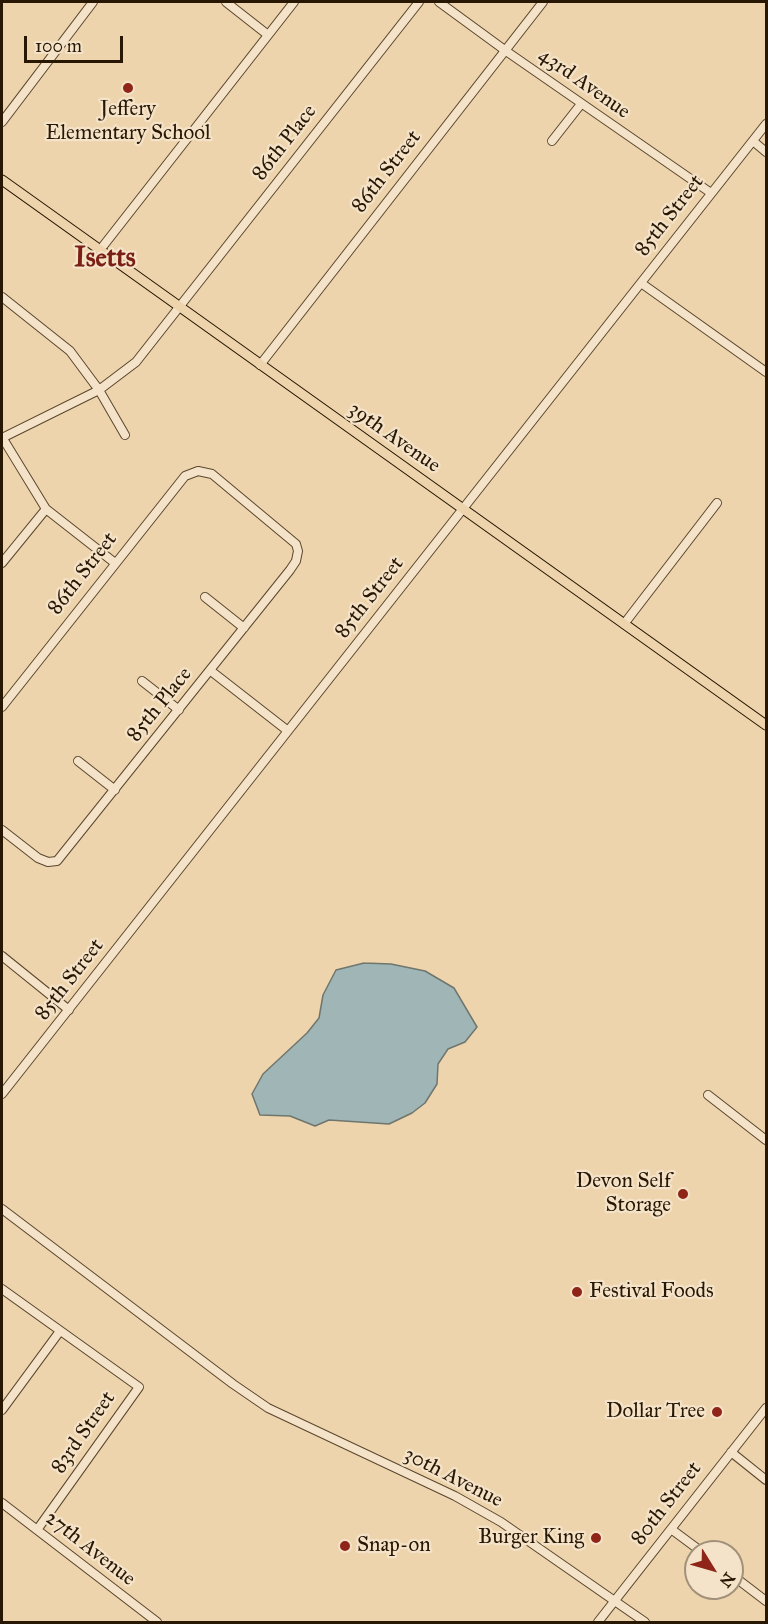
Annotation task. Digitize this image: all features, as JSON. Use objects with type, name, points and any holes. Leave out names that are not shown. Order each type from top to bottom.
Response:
[{"type":"main road","name":"39th Avenue","points":[[2,180],[766,724]]},
{"type":"street","points":[[2,122],[93,2]]},
{"type":"street","points":[[226,2],[268,35]]},
{"type":"street","points":[[100,250],[294,2]]},
{"type":"street","name":"86th Place","points":[[2,438],[99,390],[136,362],[419,2]]},
{"type":"street","name":"43rd Avenue","points":[[439,2],[711,193]]},
{"type":"street","name":"86th Street","points":[[260,365],[543,2]]},
{"type":"street","points":[[552,141],[582,104]]},
{"type":"street","name":"85th Street","points":[[2,1095],[766,124]]},
{"type":"street","points":[[753,141],[766,152]]},
{"type":"street","points":[[641,283],[766,372]]},
{"type":"street","points":[[2,297],[70,351],[99,390],[125,435]]},
{"type":"street","points":[[2,438],[46,509],[115,563]]},
{"type":"street","name":"86th Street","points":[[2,707],[184,476],[198,471],[212,474],[291,538],[298,551]]},
{"type":"street","points":[[624,624],[717,503]]},
{"type":"street","points":[[2,562],[46,509]]},
{"type":"street","name":"85th Place","points":[[2,830],[38,858],[48,862],[57,861],[290,570],[296,561],[298,551]]},
{"type":"street","points":[[205,597],[244,628]]},
{"type":"street","points":[[211,670],[288,731]]},
{"type":"street","points":[[142,681],[179,710]]},
{"type":"street","points":[[78,761],[115,790]]},
{"type":"street","points":[[2,956],[69,1010]]},
{"type":"street","points":[[708,1095],[766,1140]]},
{"type":"street","name":"30th Avenue","points":[[2,1209],[268,1408],[455,1496],[501,1522],[645,1623]]},
{"type":"street","points":[[2,1289],[60,1331],[2,1410]]},
{"type":"street","name":"83rd Street","points":[[37,1530],[139,1387],[60,1331]]},
{"type":"street","name":"80th Street","points":[[598,1623],[766,1408]]},
{"type":"street","points":[[731,1452],[766,1480]]},
{"type":"street","name":"27th Avenue","points":[[2,1503],[157,1623]]},
{"type":"street","points":[[671,1529],[686,1540]]},
{"type":"street","points":[[744,1584],[766,1601]]},
{"type":"shaded area","points":[[364,963],[391,964],[425,971],[454,988],[477,1027],[465,1042],[448,1049],[438,1064],[437,1084],[425,1103],[412,1113],[389,1124],[329,1120],[315,1126],[290,1116],[260,1115],[252,1094],[263,1074],[307,1033],[319,1018],[323,995],[336,970]]},
{"type":"place","name":"Jeffery Elementary School","points":[[128,88]]},
{"type":"place","name":"Devon Self Storage","points":[[683,1194]]},
{"type":"place","name":"Festival Foods","points":[[577,1292]]},
{"type":"place","name":"Dollar Tree","points":[[717,1412]]},
{"type":"place","name":"Burger King","points":[[596,1538]]},
{"type":"place","name":"Snap-on","points":[[345,1546]]},
{"type":"district","name":"Isetts","points":[[105,259]]}]
